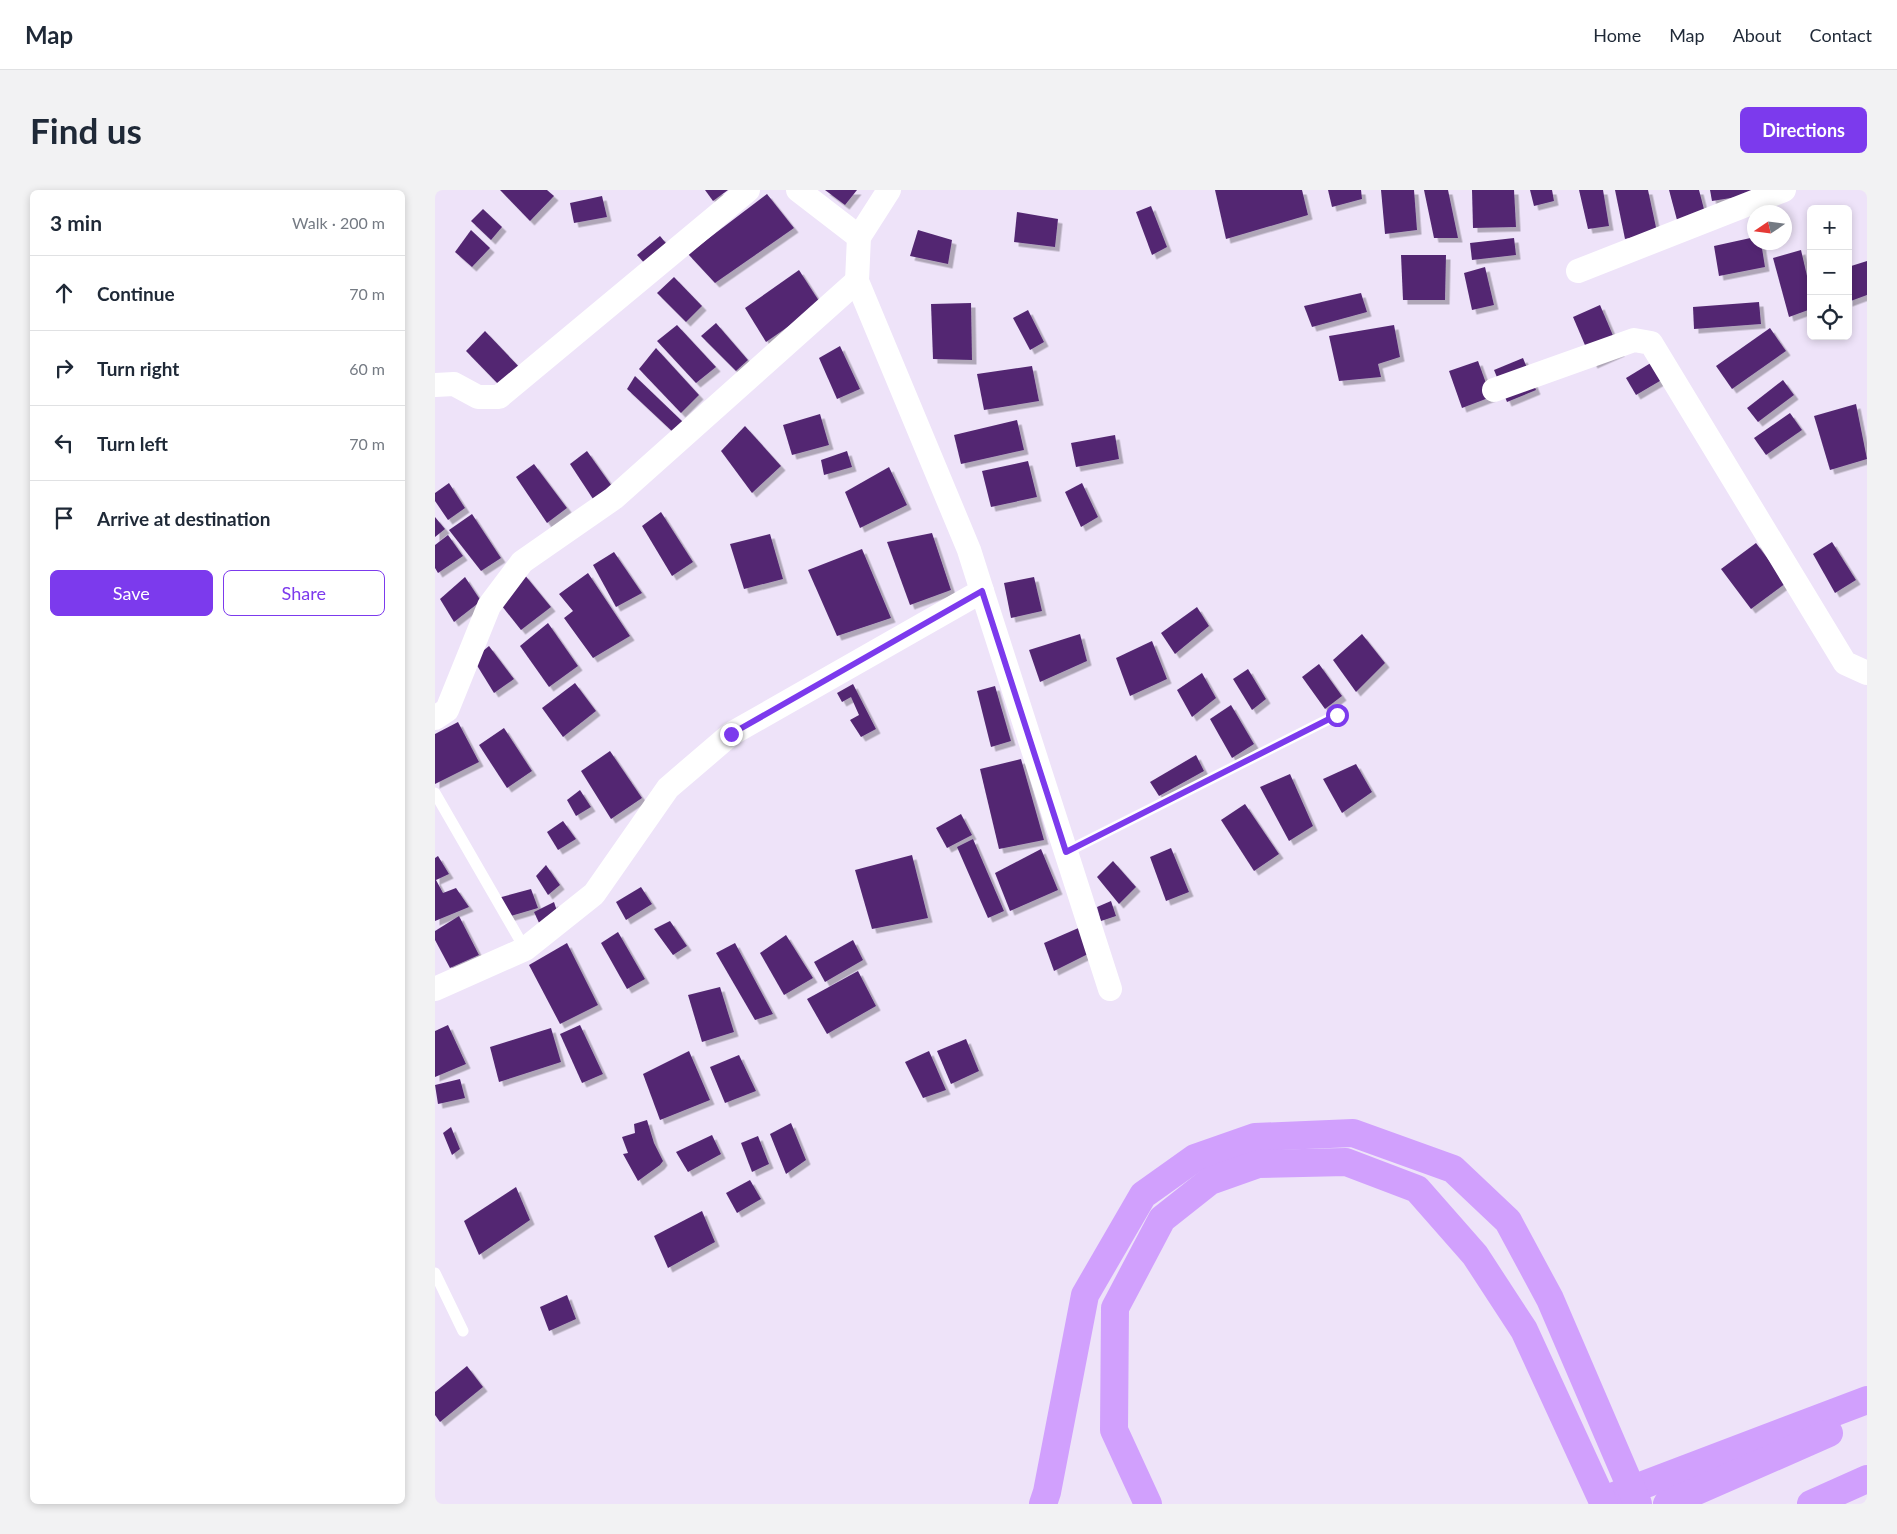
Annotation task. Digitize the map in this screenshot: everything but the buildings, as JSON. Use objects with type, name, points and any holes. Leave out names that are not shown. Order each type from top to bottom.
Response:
[{"type":"highway","points":[[1043,1504],[1047,1492],[1085,1295],[1143,1195],[1195,1158],[1255,1137],[1353,1133],[1453,1169],[1507,1221],[1550,1299],[1637,1504]]},
{"type":"highway","points":[[1148,1504],[1114,1430],[1115,1308],[1163,1219],[1210,1181],[1258,1164],[1345,1162],[1417,1188],[1475,1255],[1524,1330],[1604,1504]]},
{"type":"highway","points":[[1593,1504],[1867,1400]]},
{"type":"highway","points":[[1667,1504],[1867,1417]]},
{"type":"highway","points":[[1811,1504],[1867,1479]]},
{"type":"street","points":[[435,385],[454,384],[479,397],[499,396],[748,190]]},
{"type":"street","points":[[798,190],[859,237]]},
{"type":"street","points":[[889,190],[859,237],[857,281],[969,550],[1110,989]]},
{"type":"street","points":[[1578,271],[1784,190]]},
{"type":"street","points":[[435,718],[447,710],[489,606],[522,562],[614,498],[857,281]]},
{"type":"street","points":[[1494,390],[1634,340],[1651,343],[1845,663],[1867,673]]},
{"type":"street","points":[[435,989],[525,949],[593,894],[668,788],[731,734],[982,591]]},
{"type":"lane","points":[[1066,852],[1337,715]]},
{"type":"lane","points":[[435,793],[525,949]]},
{"type":"lane","points":[[435,1273],[463,1331]]},
{"type":"route","points":[[731,734],[982,591],[1066,852],[1337,715]]}]
